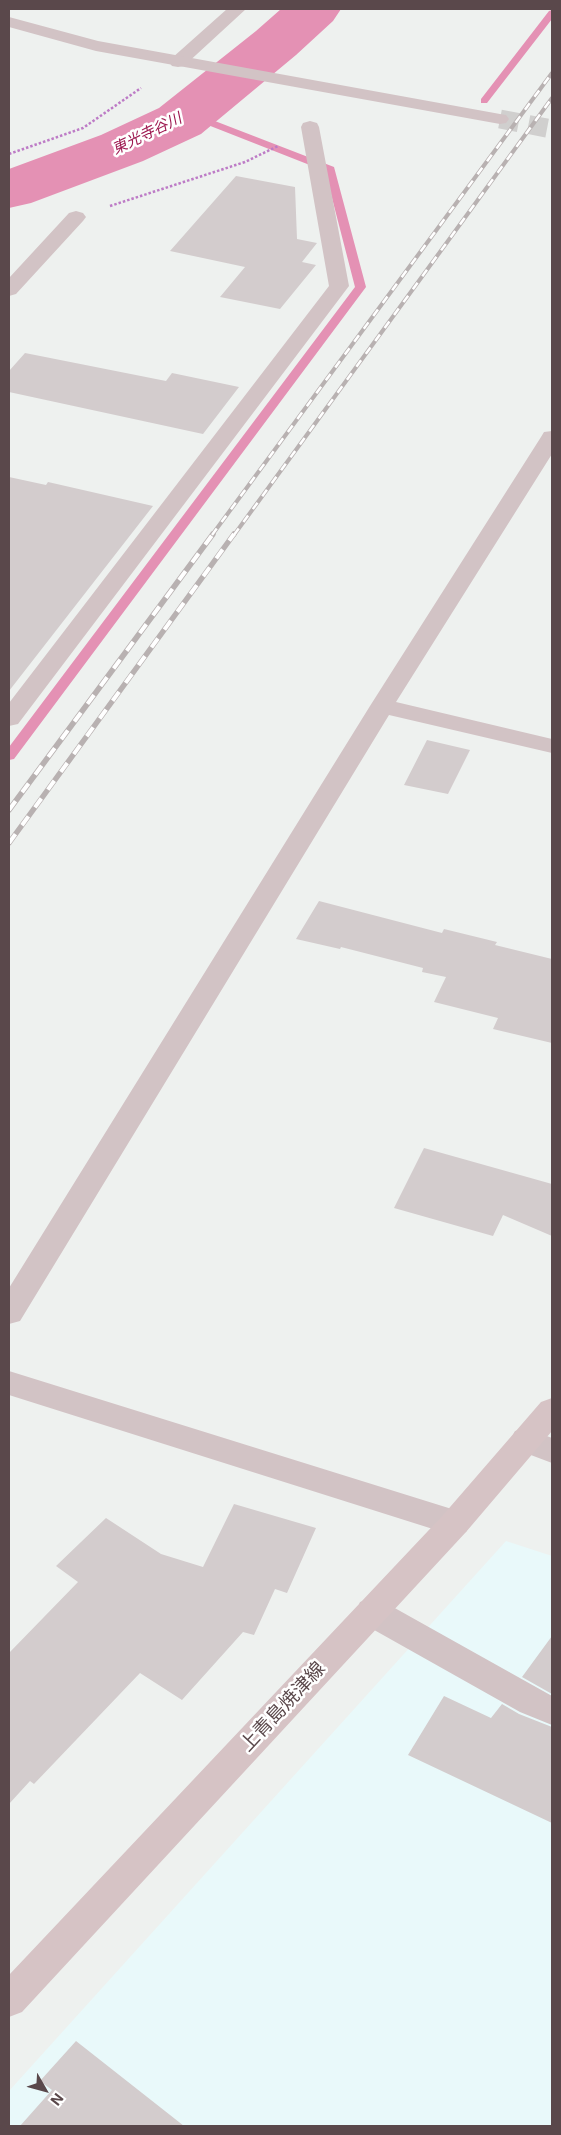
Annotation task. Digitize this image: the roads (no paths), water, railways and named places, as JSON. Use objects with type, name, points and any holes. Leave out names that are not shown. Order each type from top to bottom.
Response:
[{"type":"main road","name":"上青島焼津線","points":[[9,2000],[455,1523],[539,1446],[552,1410]]},
{"type":"street","points":[[186,64],[237,9]]},
{"type":"street","points":[[9,22],[96,46],[186,64],[309,83],[500,119]]},
{"type":"street","points":[[9,719],[339,286],[310,127]]},
{"type":"street","points":[[9,290],[76,217]]},
{"type":"street","points":[[9,1313],[382,706],[552,437]]},
{"type":"street","points":[[382,706],[552,746]]},
{"type":"street","points":[[9,1383],[455,1523]]},
{"type":"street","points":[[372,1612],[532,1702],[552,1711]]},
{"type":"waterway","name":"東光寺谷川","points":[[9,190],[122,148],[180,121],[276,43],[313,9]]},
{"type":"waterway","points":[[484,101],[552,13]]},
{"type":"waterway","points":[[9,756],[329,327],[361,287],[330,169],[189,114]]},
{"type":"tunnel","points":[[500,119],[552,129]]},
{"type":"railway","points":[[212,535],[552,73]]},
{"type":"railway","points":[[234,535],[552,98]]},
{"type":"railway","points":[[9,810],[213,534]]},
{"type":"railway","points":[[9,843],[234,534]]}]
